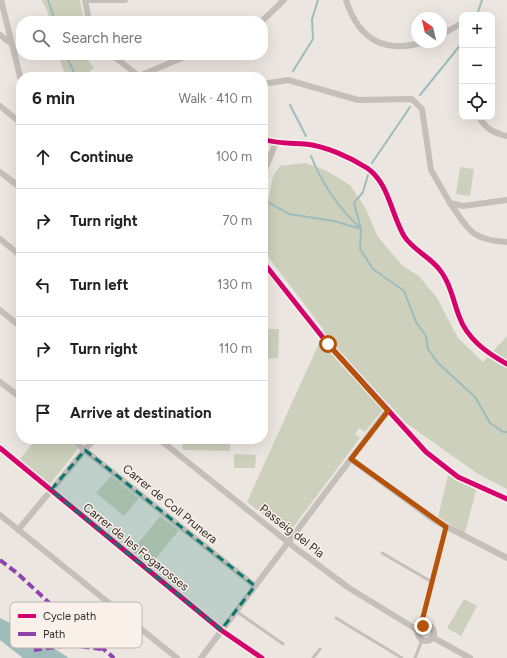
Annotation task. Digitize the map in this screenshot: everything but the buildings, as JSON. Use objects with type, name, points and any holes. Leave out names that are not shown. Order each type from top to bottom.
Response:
[{"type":"street","points":[[1,0],[19,72]]},
{"type":"street","points":[[87,16],[85,0],[125,0]]},
{"type":"street","points":[[268,16],[277,9],[284,0]]},
{"type":"street","points":[[346,0],[355,23],[372,40],[396,46],[411,44]]},
{"type":"street","points":[[447,32],[459,25]]},
{"type":"street","points":[[0,35],[12,44]]},
{"type":"street","points":[[118,60],[133,72]]},
{"type":"street","points":[[150,72],[178,60]]},
{"type":"street","points":[[268,83],[288,80],[358,100],[412,99],[422,109],[431,170],[450,203],[471,232],[478,237],[486,240],[507,242]]},
{"type":"street","points":[[0,106],[16,119]]},
{"type":"street","points":[[481,120],[486,128],[507,136]]},
{"type":"street","points":[[268,141],[317,146],[348,157],[377,175],[384,186],[392,211],[404,236],[412,246],[443,274],[449,285],[466,330],[486,351],[507,364]]},
{"type":"street","points":[[268,162],[276,142]]},
{"type":"street","points":[[0,172],[16,184]]},
{"type":"street","points":[[450,203],[463,206],[507,200]]},
{"type":"street","points":[[0,239],[16,252]]},
{"type":"street","points":[[268,268],[328,344],[426,452],[448,470],[507,499]]},
{"type":"street","points":[[0,310],[16,323]]},
{"type":"street","points":[[0,382],[16,394]]},
{"type":"street","points":[[200,658],[388,411]]},
{"type":"street","name":"Carrer de Coll Prunera","points":[[77,444],[255,586]]},
{"type":"street","points":[[18,530],[90,444]]},
{"type":"street","name":"Passeig del Pla","points":[[165,444],[288,542],[349,588],[421,628],[428,626],[432,628],[432,637],[470,658]]},
{"type":"street","name":"Carrer de les Fogarosses","points":[[0,448],[221,630],[262,658]]},
{"type":"street","points":[[351,459],[446,527],[507,558]]},
{"type":"street","points":[[0,516],[107,602]]},
{"type":"street","points":[[421,628],[419,637],[422,640],[428,640],[432,637]]},
{"type":"street","points":[[142,630],[177,658]]},
{"type":"lane","points":[[421,628],[446,527]]},
{"type":"lane","points":[[382,553],[432,582]]},
{"type":"lane","points":[[236,611],[283,644]]},
{"type":"lane","points":[[336,618],[402,658]]},
{"type":"lane","points":[[415,658],[422,640]]},
{"type":"lane","points":[[314,658],[320,649]]},
{"type":"highlighted area","points":[[85,450],[255,586],[221,630],[51,490]]},
{"type":"green space","points":[[41,0],[80,0],[83,16],[49,16]]},
{"type":"green space","points":[[60,60],[88,60],[94,68],[89,72],[64,72]]},
{"type":"green space","points":[[305,163],[325,170],[350,185],[365,207],[378,237],[402,265],[420,277],[437,298],[458,338],[483,362],[507,336],[507,489],[478,474],[406,423],[388,403],[365,432],[359,428],[355,434],[360,438],[288,534],[247,502],[320,341],[323,329],[268,257],[268,200],[273,176],[280,166]]},
{"type":"green space","points":[[460,167],[474,169],[470,196],[456,194]]},
{"type":"green space","points":[[268,329],[279,329],[278,358],[268,359]]},
{"type":"green space","points":[[32,444],[72,444],[78,449],[50,484],[20,459]]},
{"type":"green space","points":[[182,444],[230,444],[230,451],[184,450],[182,448]]},
{"type":"green space","points":[[234,454],[256,455],[255,468],[234,468]]},
{"type":"green space","points":[[448,475],[476,490],[465,533],[438,517]]},
{"type":"green space","points":[[111,476],[139,498],[124,516],[96,493]]},
{"type":"green space","points":[[160,516],[179,530],[150,566],[132,551]]},
{"type":"green space","points":[[464,599],[477,606],[461,636],[447,628]]},
{"type":"water","points":[[0,618],[10,623],[10,648],[0,640]]},
{"type":"water","points":[[10,648],[54,648],[69,658],[23,658]]},
{"type":"waterway","points":[[48,0],[53,16]]},
{"type":"waterway","points":[[293,71],[313,39],[312,19],[318,0]]},
{"type":"waterway","points":[[478,12],[482,0]]},
{"type":"waterway","points":[[420,95],[459,47]]},
{"type":"waterway","points":[[68,60],[74,72]]},
{"type":"waterway","points":[[290,105],[306,136]]},
{"type":"waterway","points":[[372,163],[410,107]]},
{"type":"waterway","points":[[311,156],[320,176],[337,203],[359,227]]},
{"type":"waterway","points":[[361,229],[354,203],[363,192],[368,175]]},
{"type":"waterway","points":[[268,202],[289,214],[334,221],[361,229],[360,249],[373,269],[404,291],[416,322],[426,336],[428,349],[437,362],[475,397],[490,423],[503,432],[507,432]]},
{"type":"marked path","points":[[0,560],[17,573],[48,602]]},
{"type":"marked path","points":[[34,650],[48,648]]},
{"type":"marked path","points":[[94,648],[102,649]]},
{"type":"marked path","points":[[102,648],[114,658]]},
{"type":"cycle path","points":[[268,141],[313,145],[353,160],[374,174],[385,190],[404,236],[412,245],[431,260],[443,274],[449,285],[459,316],[467,332],[485,350],[507,364]]},
{"type":"cycle path","points":[[268,268],[328,344],[426,452],[458,477],[507,499]]},
{"type":"cycle path","points":[[0,448],[221,630],[262,658]]},
{"type":"route","points":[[328,344],[388,411],[351,459],[434,520],[446,527],[422,621],[423,626]]}]
